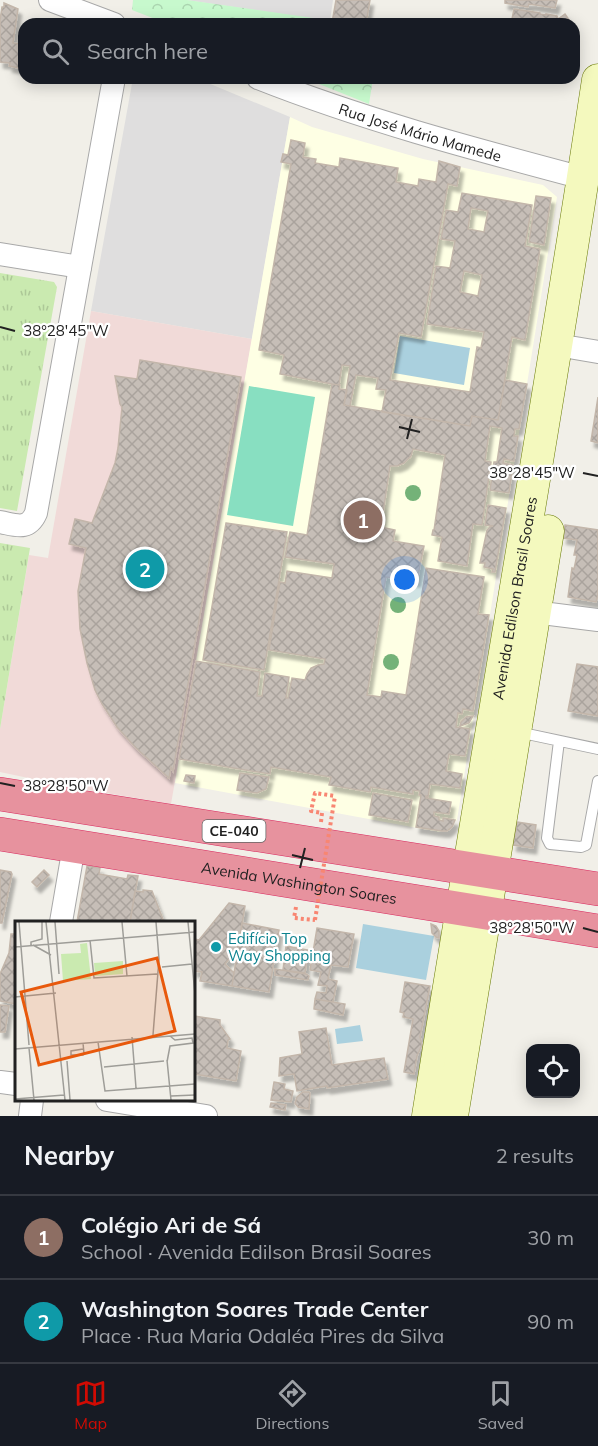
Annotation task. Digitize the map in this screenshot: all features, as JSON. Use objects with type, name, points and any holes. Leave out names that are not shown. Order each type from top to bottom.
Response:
[{"type":"highway","name":"CE-040","points":[[0,794],[598,889]]},
{"type":"highway","name":"Avenida Washington Soares","points":[[0,834],[598,931]]},
{"type":"main road","name":"Avenida Edilson Brasil Soares","points":[[428,1116],[473,911],[577,348],[583,178],[598,80]]},
{"type":"main road","name":"Avenida Edilson Brasil Soares","points":[[480,871],[515,732],[598,217]]},
{"type":"main road","name":"Avenida Edilson Brasil Soares","points":[[452,1116],[473,911]]},
{"type":"street","points":[[50,0],[98,18]]},
{"type":"street","points":[[0,522],[29,524],[36,513],[113,84]]},
{"type":"street","name":"Rua José Mário Mamede","points":[[275,84],[449,142],[583,178]]},
{"type":"street","points":[[0,254],[80,267]]},
{"type":"street","points":[[534,612],[598,621]]},
{"type":"street","points":[[61,921],[74,846]]},
{"type":"street","points":[[0,1082],[15,1084]]},
{"type":"street","points":[[30,1116],[32,1101]]},
{"type":"street","points":[[113,1101],[206,1116]]},
{"type":"lane","points":[[515,732],[598,749]]},
{"type":"lane","points":[[559,741],[547,838],[550,844],[581,847],[586,845],[598,781]]},
{"type":"path","points":[[296,903],[294,918],[315,920],[335,796],[315,793],[311,811],[322,813]]},
{"type":"shaded area","points":[[186,0],[333,0],[330,18],[309,18]]},
{"type":"shaded area","points":[[132,84],[210,84],[290,117],[252,339],[91,311]]},
{"type":"shaded area","points":[[290,117],[312,127],[423,159],[543,185],[557,197],[457,820],[439,832],[175,783]]},
{"type":"shaded area","points":[[91,311],[252,339],[171,804],[0,772],[0,729],[29,555],[48,558]]},
{"type":"green space","points":[[133,0],[187,0],[313,18],[153,18],[132,10]]},
{"type":"green space","points":[[319,84],[372,84],[369,104]]},
{"type":"green space","points":[[0,273],[54,282],[57,287],[17,511],[0,508]]},
{"type":"green space","points":[[249,386],[315,397],[293,526],[227,515]]},
{"type":"green space","points":[[0,543],[30,548],[0,729]]},
{"type":"water","points":[[400,336],[470,348],[464,385],[394,373]]},
{"type":"water","points":[[363,924],[434,936],[426,980],[356,968]]},
{"type":"water","points":[[360,1025],[363,1041],[337,1044],[335,1029]]},
{"type":"building","points":[[336,0],[370,0],[367,18],[333,18]]},
{"type":"building","points":[[505,0],[557,0],[555,8],[529,4],[528,7],[505,3]]},
{"type":"building","points":[[4,3],[18,9],[13,43],[18,44],[18,68],[9,66],[10,63],[0,62],[0,20],[2,7]]},
{"type":"building","points":[[514,9],[557,16],[558,18],[512,18]]},
{"type":"building","points":[[291,140],[305,143],[303,157],[316,159],[315,163],[339,167],[340,158],[398,168],[396,182],[418,186],[419,179],[436,182],[439,161],[460,167],[457,186],[448,184],[421,337],[399,333],[390,380],[470,392],[477,347],[481,348],[484,332],[427,324],[436,266],[450,268],[455,241],[441,239],[446,210],[458,212],[462,193],[532,205],[525,246],[540,249],[525,340],[512,337],[498,420],[472,416],[470,426],[382,412],[386,390],[376,389],[378,378],[356,375],[350,406],[344,405],[350,366],[342,365],[339,385],[332,384],[280,374],[284,355],[259,350],[291,164],[281,162],[283,154],[288,155]],"holes":[[[471,208],[488,211],[484,232],[468,229]],[[464,271],[482,275],[478,296],[460,292]]]},
{"type":"building","points":[[536,196],[551,198],[544,245],[529,242]]},
{"type":"building","points":[[140,360],[241,377],[173,771],[171,767],[169,778],[117,727],[95,690],[80,629],[78,591],[86,548],[69,544],[75,519],[92,523],[115,463],[122,407],[115,376],[137,379]]},
{"type":"building","points":[[505,380],[527,384],[519,429],[515,429],[514,436],[518,436],[514,461],[504,459],[503,463],[513,465],[509,493],[490,490],[502,428],[490,426],[485,461],[491,462],[482,525],[473,524],[467,566],[438,561],[442,537],[432,535],[445,455],[413,449],[411,456],[404,463],[390,466],[381,527],[395,530],[393,541],[424,546],[417,581],[386,577],[367,695],[381,697],[382,691],[406,695],[426,568],[484,577],[478,614],[489,615],[473,711],[463,709],[462,714],[458,713],[456,727],[470,729],[465,756],[449,754],[446,771],[462,774],[460,788],[430,784],[428,797],[426,796],[426,798],[451,802],[449,814],[434,812],[434,816],[443,821],[443,818],[455,820],[452,827],[447,831],[442,831],[416,827],[420,791],[413,790],[413,794],[371,787],[370,792],[329,785],[331,777],[271,767],[270,774],[179,759],[196,661],[260,672],[257,696],[262,696],[265,673],[289,677],[286,698],[288,698],[292,678],[305,680],[311,668],[324,664],[325,659],[269,650],[280,582],[285,583],[287,571],[332,578],[334,564],[285,557],[290,532],[307,535],[332,384],[340,385],[339,389],[347,390],[344,405],[470,426],[472,416],[498,420]]},
{"type":"building","points":[[598,397],[598,443],[591,441]]},
{"type":"building","points":[[488,505],[506,508],[495,572],[492,572],[493,569],[484,567],[485,563],[480,563],[487,530],[493,526],[485,525]]},
{"type":"building","points":[[226,523],[287,532],[264,670],[203,660]]},
{"type":"building","points":[[565,525],[598,530],[598,595],[596,602],[568,597],[572,568],[574,569],[577,555],[574,555],[577,540],[563,538]]},
{"type":"building","points":[[577,664],[598,667],[598,716],[568,711]]},
{"type":"building","points":[[473,716],[469,723],[460,726],[466,717]]},
{"type":"building","points":[[240,773],[269,777],[266,789],[257,793],[237,790]]},
{"type":"building","points":[[186,775],[195,776],[194,783],[184,781]]},
{"type":"building","points":[[373,793],[412,800],[408,822],[369,815]]},
{"type":"building","points":[[517,822],[536,825],[533,848],[513,845]]},
{"type":"building","points":[[87,866],[100,868],[99,874],[127,879],[128,875],[138,876],[130,921],[77,921]]},
{"type":"building","points":[[0,870],[12,874],[2,923],[0,923]]},
{"type":"building","points":[[44,870],[49,875],[37,887],[32,882]]},
{"type":"building","points":[[143,890],[152,891],[164,921],[130,921],[135,891],[143,892]]},
{"type":"building","name":"Edifício Top Way Shopping","points":[[229,903],[245,906],[236,961],[229,959],[225,964],[234,973],[232,986],[200,981],[202,972],[195,971],[195,939],[199,940]]},
{"type":"building","points":[[242,923],[279,930],[269,992],[232,986]]},
{"type":"building","points":[[431,924],[439,931],[439,938],[432,933]]},
{"type":"building","points":[[317,928],[354,934],[348,967],[331,965],[328,979],[337,981],[333,1002],[315,999],[317,992],[326,993],[327,986],[318,985],[321,972],[310,970]]},
{"type":"building","points":[[11,934],[15,934],[15,1004],[0,1001],[0,974],[9,953]]},
{"type":"building","points":[[286,946],[308,950],[305,973],[283,970]]},
{"type":"building","points":[[275,969],[306,974],[309,976],[308,980],[275,975]]},
{"type":"building","points":[[405,982],[430,986],[420,1037],[422,1045],[417,1056],[414,1074],[404,1072],[413,1019],[403,1017],[404,1013],[400,1012]]},
{"type":"building","points":[[315,999],[345,1004],[343,1015],[314,1009]]},
{"type":"building","points":[[0,1005],[9,1006],[5,1032],[0,1032]]},
{"type":"building","points":[[195,1016],[220,1020],[220,1025],[230,1039],[227,1048],[241,1051],[236,1081],[195,1074]]},
{"type":"building","points":[[326,1028],[332,1065],[384,1058],[388,1079],[297,1091],[294,1074],[279,1076],[280,1058],[302,1054],[299,1032]]},
{"type":"building","points":[[274,1082],[285,1084],[284,1089],[293,1091],[291,1102],[271,1100]]},
{"type":"building","points":[[303,1092],[310,1093],[309,1109],[298,1107],[295,1103],[297,1097]]},
{"type":"building","points":[[271,1103],[286,1105],[285,1110],[270,1107]]},
{"type":"place","name":"Colégio Ari de Sá","points":[[363,520]]},
{"type":"place","name":"Washington Soares Trade Center","points":[[145,569]]},
{"type":"place","name":"Edifício Top Way Shopping","points":[[216,947]]}]
